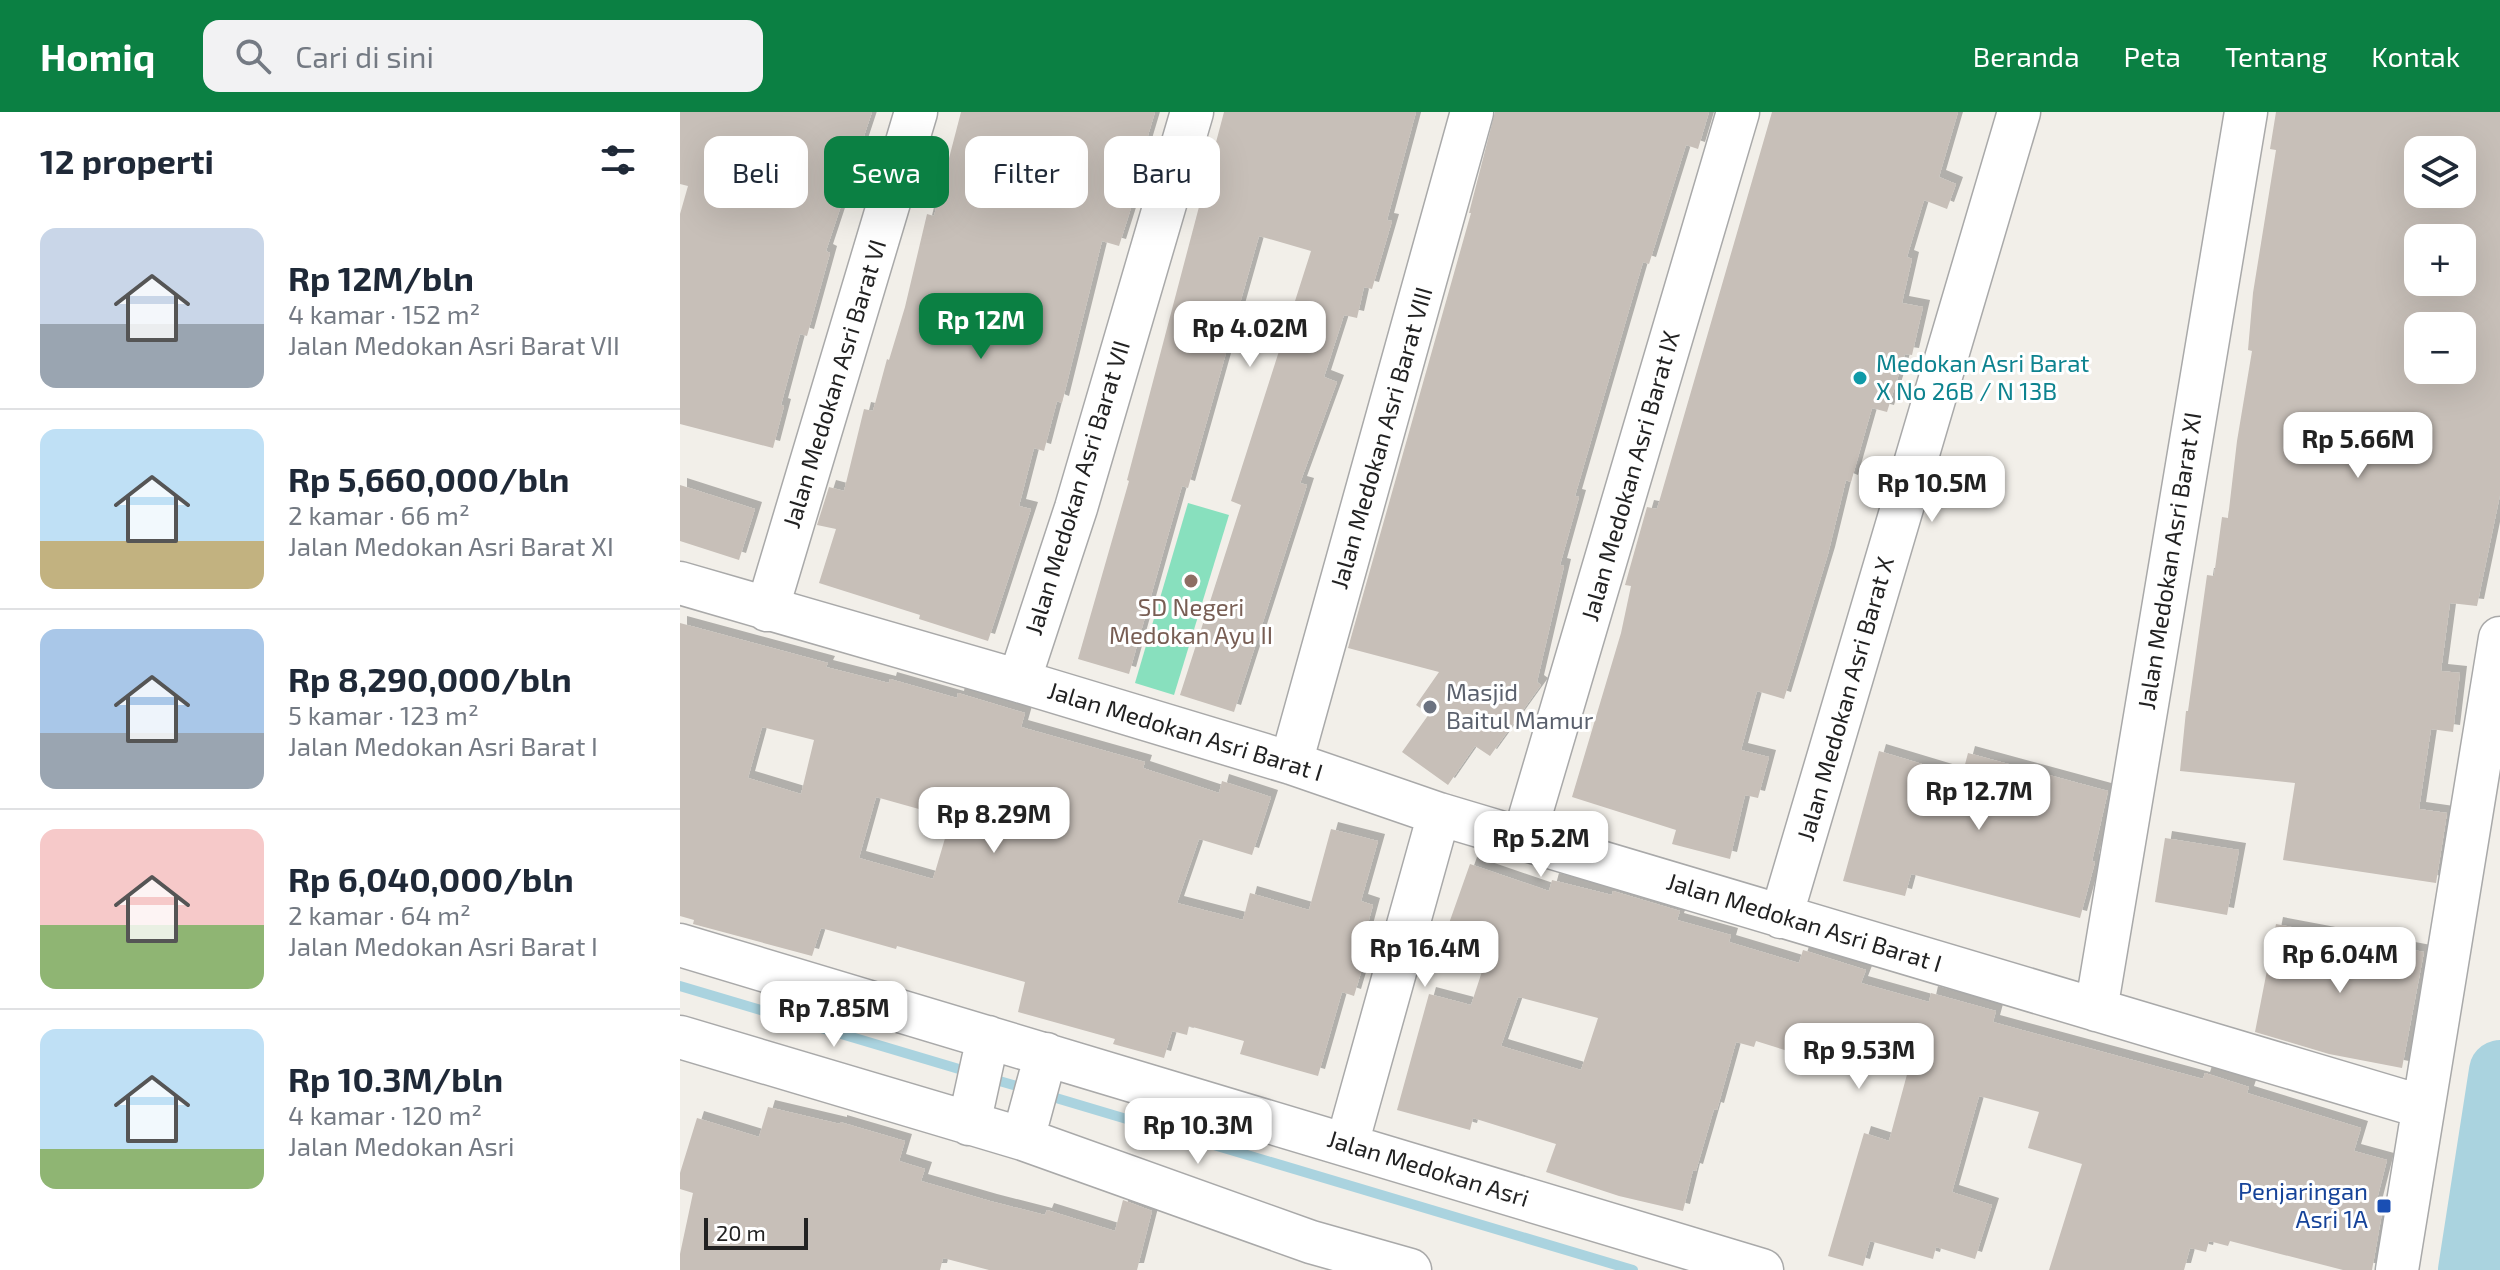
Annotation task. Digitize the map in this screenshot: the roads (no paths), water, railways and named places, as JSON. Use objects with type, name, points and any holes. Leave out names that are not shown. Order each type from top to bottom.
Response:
[{"type":"street","name":"Jalan Medokan Asri Barat VI","points":[[767,610],[916,112]]},
{"type":"street","name":"Jalan Medokan Asri Barat VII","points":[[1019,681],[1076,508],[1192,112]]},
{"type":"street","name":"Jalan Medokan Asri Barat VIII","points":[[1291,763],[1472,112]]},
{"type":"street","name":"Jalan Medokan Asri Barat IX","points":[[1523,840],[1738,112]]},
{"type":"street","name":"Jalan Medokan Asri Barat X","points":[[1781,917],[2019,112]]},
{"type":"street","name":"Jalan Medokan Asri Barat XI","points":[[2096,1010],[2246,112]]},
{"type":"street","name":"Jalan Medokan Asri Barat I","points":[[680,583],[1019,681],[1291,763],[1523,840],[2423,1107]]},
{"type":"street","points":[[2397,1270],[2500,638]]},
{"type":"street","points":[[1347,1144],[1439,814]]},
{"type":"street","name":"Jalan Medokan Asri","points":[[680,945],[987,1045],[1347,1144],[1762,1270]]},
{"type":"street","points":[[680,1037],[1026,1127],[1307,1256],[1410,1270]]},
{"type":"street","points":[[971,1114],[987,1045]]},
{"type":"street","points":[[1026,1127],[1044,1060]]},
{"type":"waterway","points":[[680,986],[969,1072]]},
{"type":"waterway","points":[[2469,1270],[2500,1071]]},
{"type":"waterway","points":[[989,1078],[1027,1089]]},
{"type":"waterway","points":[[1046,1095],[1633,1270]]},
{"type":"place","name":"Medokan Asri Barat X No 26B / N 13B","points":[[1860,378]]},
{"type":"place","name":"SD Negeri Medokan Ayu II","points":[[1191,581]]},
{"type":"place","name":"Masjid Baitul Mamur","points":[[1430,707]]},
{"type":"place","name":"Penjaringan Asri 1A","points":[[2384,1206]]}]
